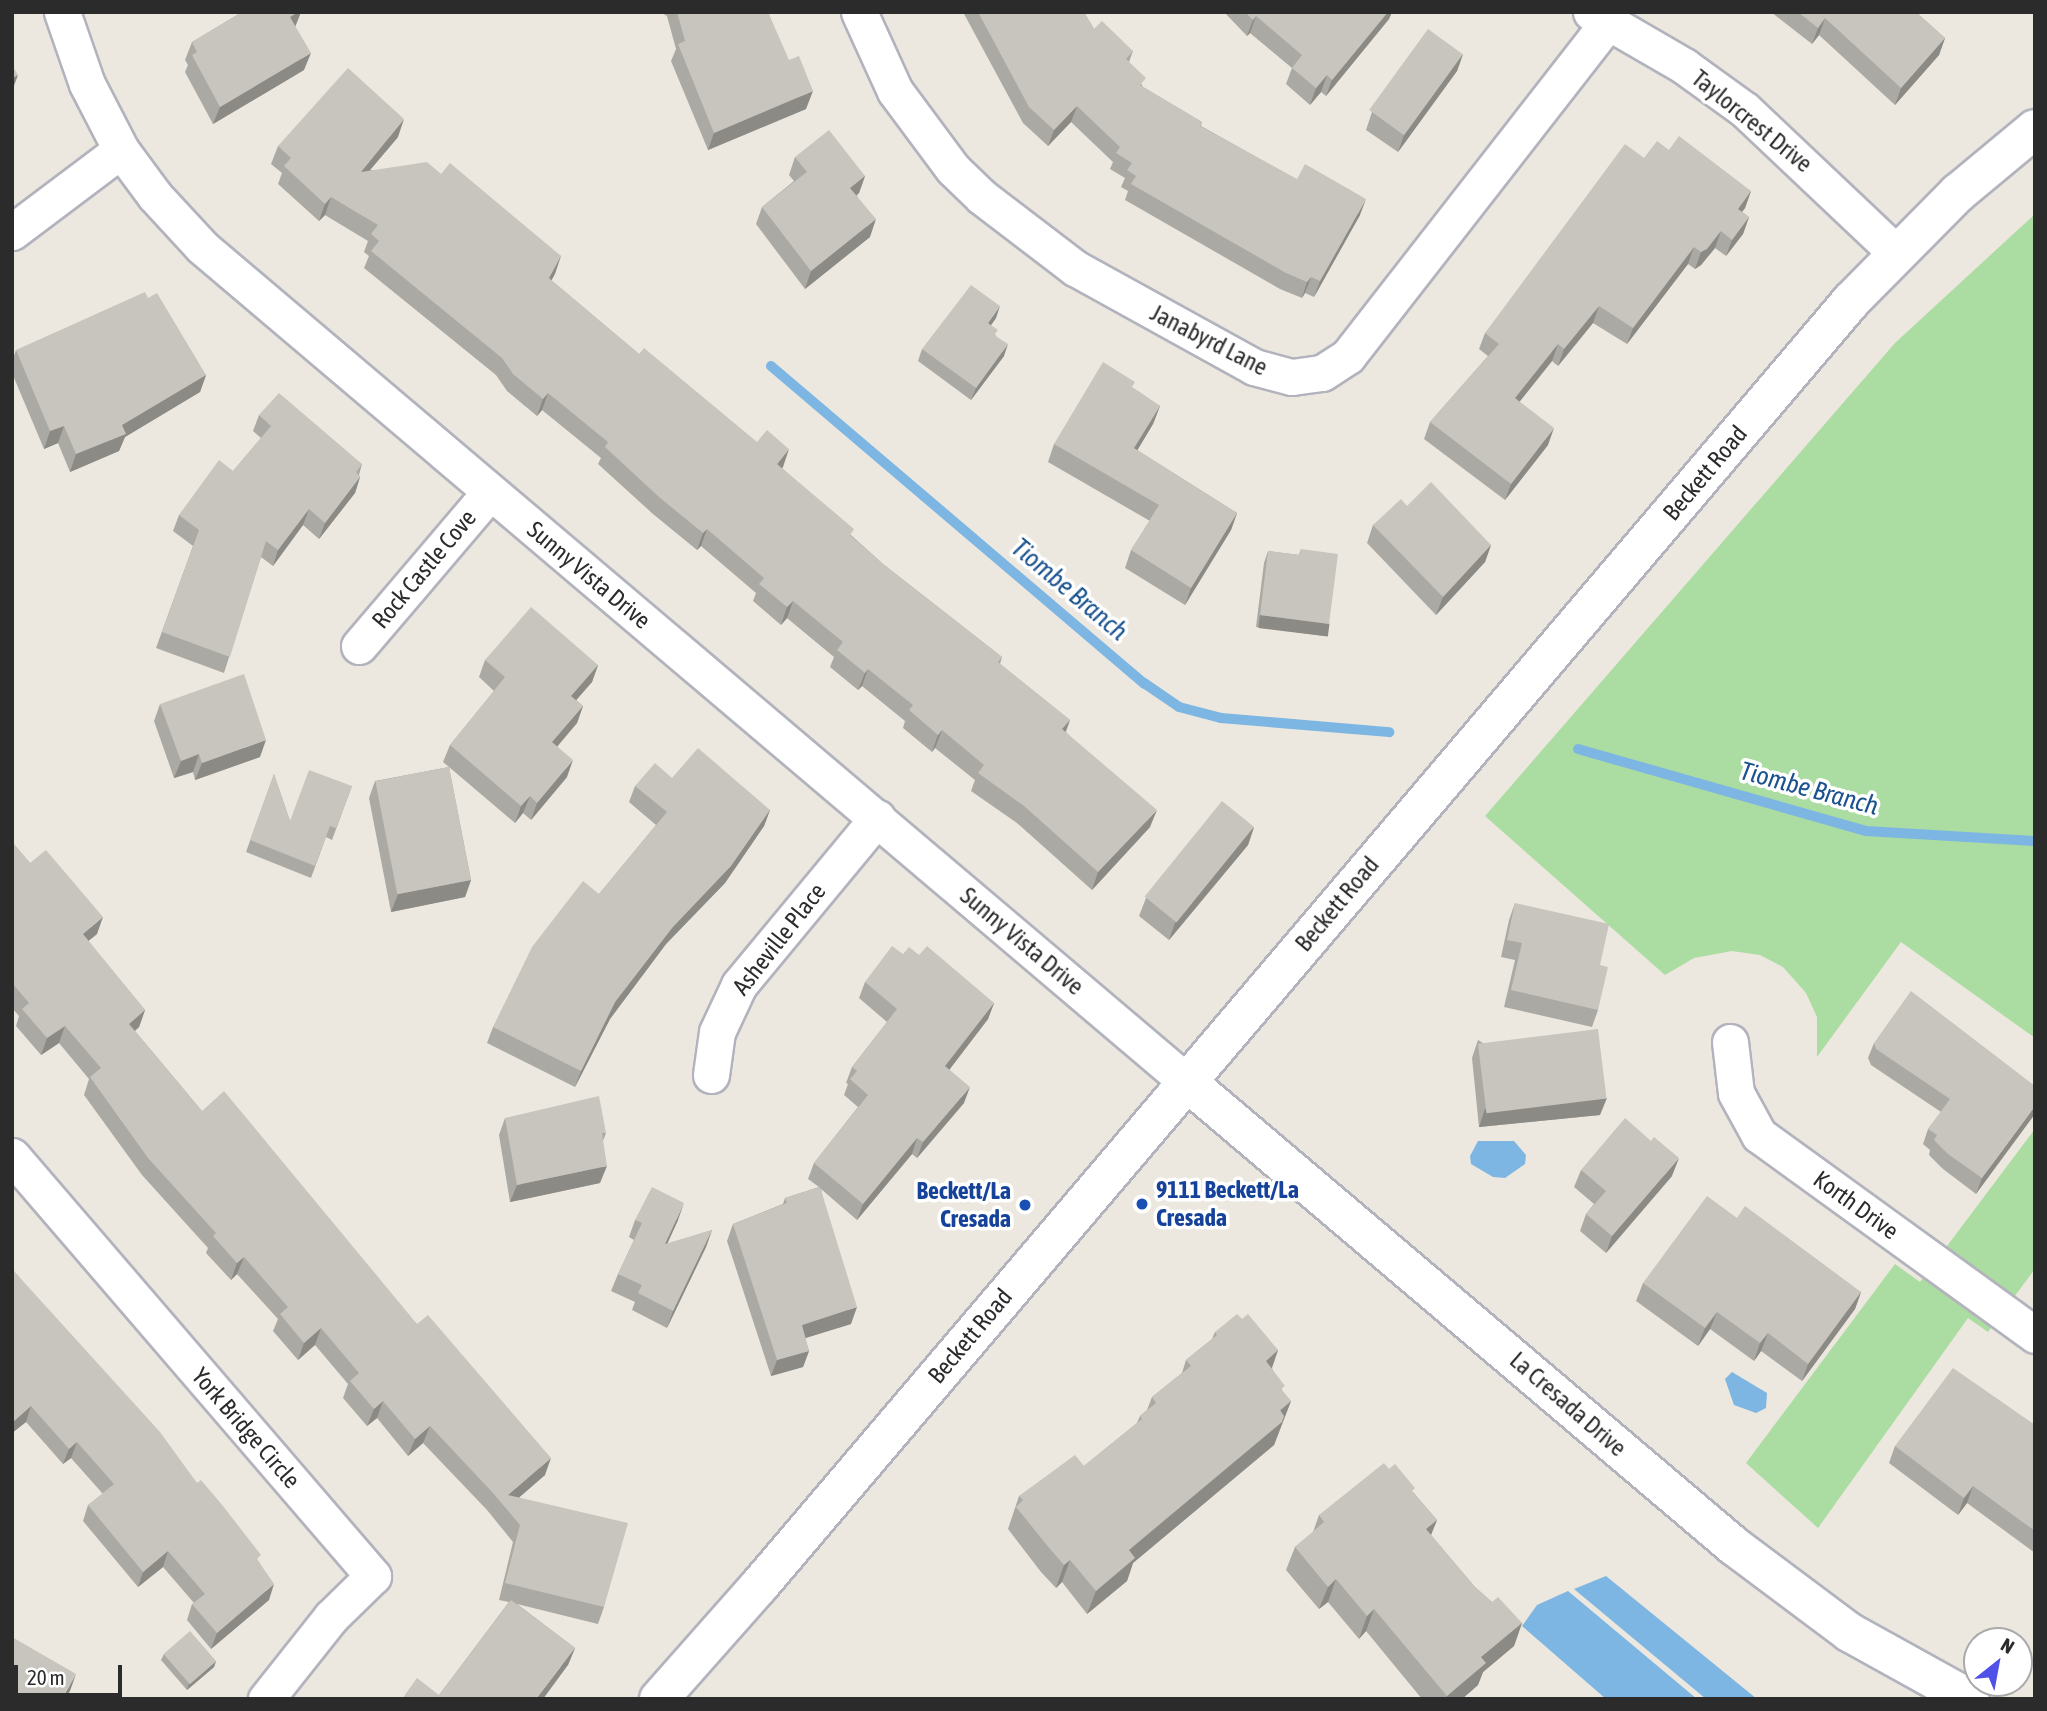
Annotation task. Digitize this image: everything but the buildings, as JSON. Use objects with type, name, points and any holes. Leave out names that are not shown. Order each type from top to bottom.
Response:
[{"type":"street","name":"Sunny Vista Drive","points":[[62,12],[87,84],[121,150],[160,201],[202,247],[1187,1082]]},
{"type":"street","name":"Janabyrd Lane","points":[[859,12],[895,91],[920,128],[953,169],[998,211],[1074,268],[1254,367],[1292,377],[1322,373],[1348,356],[1600,17]]},
{"type":"street","name":"Taylorcrest Drive","points":[[1600,17],[1684,66],[1745,110],[1896,253]]},
{"type":"street","name":"Beckett Road","points":[[659,1699],[1896,253],[2035,129]]},
{"type":"street","points":[[12,232],[121,150]]},
{"type":"street","name":"Rock Castle Cove","points":[[359,646],[490,492]]},
{"type":"street","name":"Asheville Place","points":[[711,1075],[717,1032],[739,985],[877,818]]},
{"type":"street","name":"Korth Drive","points":[[1730,1042],[1736,1093],[1759,1135],[2035,1335]]},
{"type":"street","name":"La Cresada Drive","points":[[1187,1082],[1734,1546],[1849,1632],[1970,1699]]},
{"type":"street","name":"York Bridge Circle","points":[[12,1156],[373,1576],[331,1617],[266,1699]]},
{"type":"green space","points":[[2035,214],[2035,1038],[1901,942],[1817,1057],[1817,1017],[1806,993],[1783,967],[1760,955],[1732,951],[1694,958],[1665,975],[1485,816],[1895,343]]},
{"type":"green space","points":[[2035,1129],[2035,1269],[1988,1332],[1968,1318],[1818,1528],[1746,1463],[1895,1264],[1920,1282]]},
{"type":"water","points":[[1478,1141],[1514,1141],[1526,1155],[1525,1164],[1505,1178],[1493,1177],[1471,1164],[1470,1156]]},
{"type":"water","points":[[1732,1372],[1767,1393],[1766,1408],[1756,1413],[1734,1405],[1725,1379]]},
{"type":"water","points":[[1606,1576],[1757,1699],[1706,1699],[1574,1589]]},
{"type":"water","points":[[1568,1591],[1697,1699],[1606,1699],[1522,1626],[1537,1605]]},
{"type":"waterway","name":"Tiombe Branch","points":[[771,366],[1144,683],[1179,707],[1221,718],[1389,732]]},
{"type":"waterway","name":"Tiombe Branch","points":[[1578,749],[1866,831],[2035,841]]},
{"type":"place","name":"9111 Beckett/La Cresada","points":[[1142,1204]]},
{"type":"place","name":"Beckett/La Cresada","points":[[1025,1205]]}]
